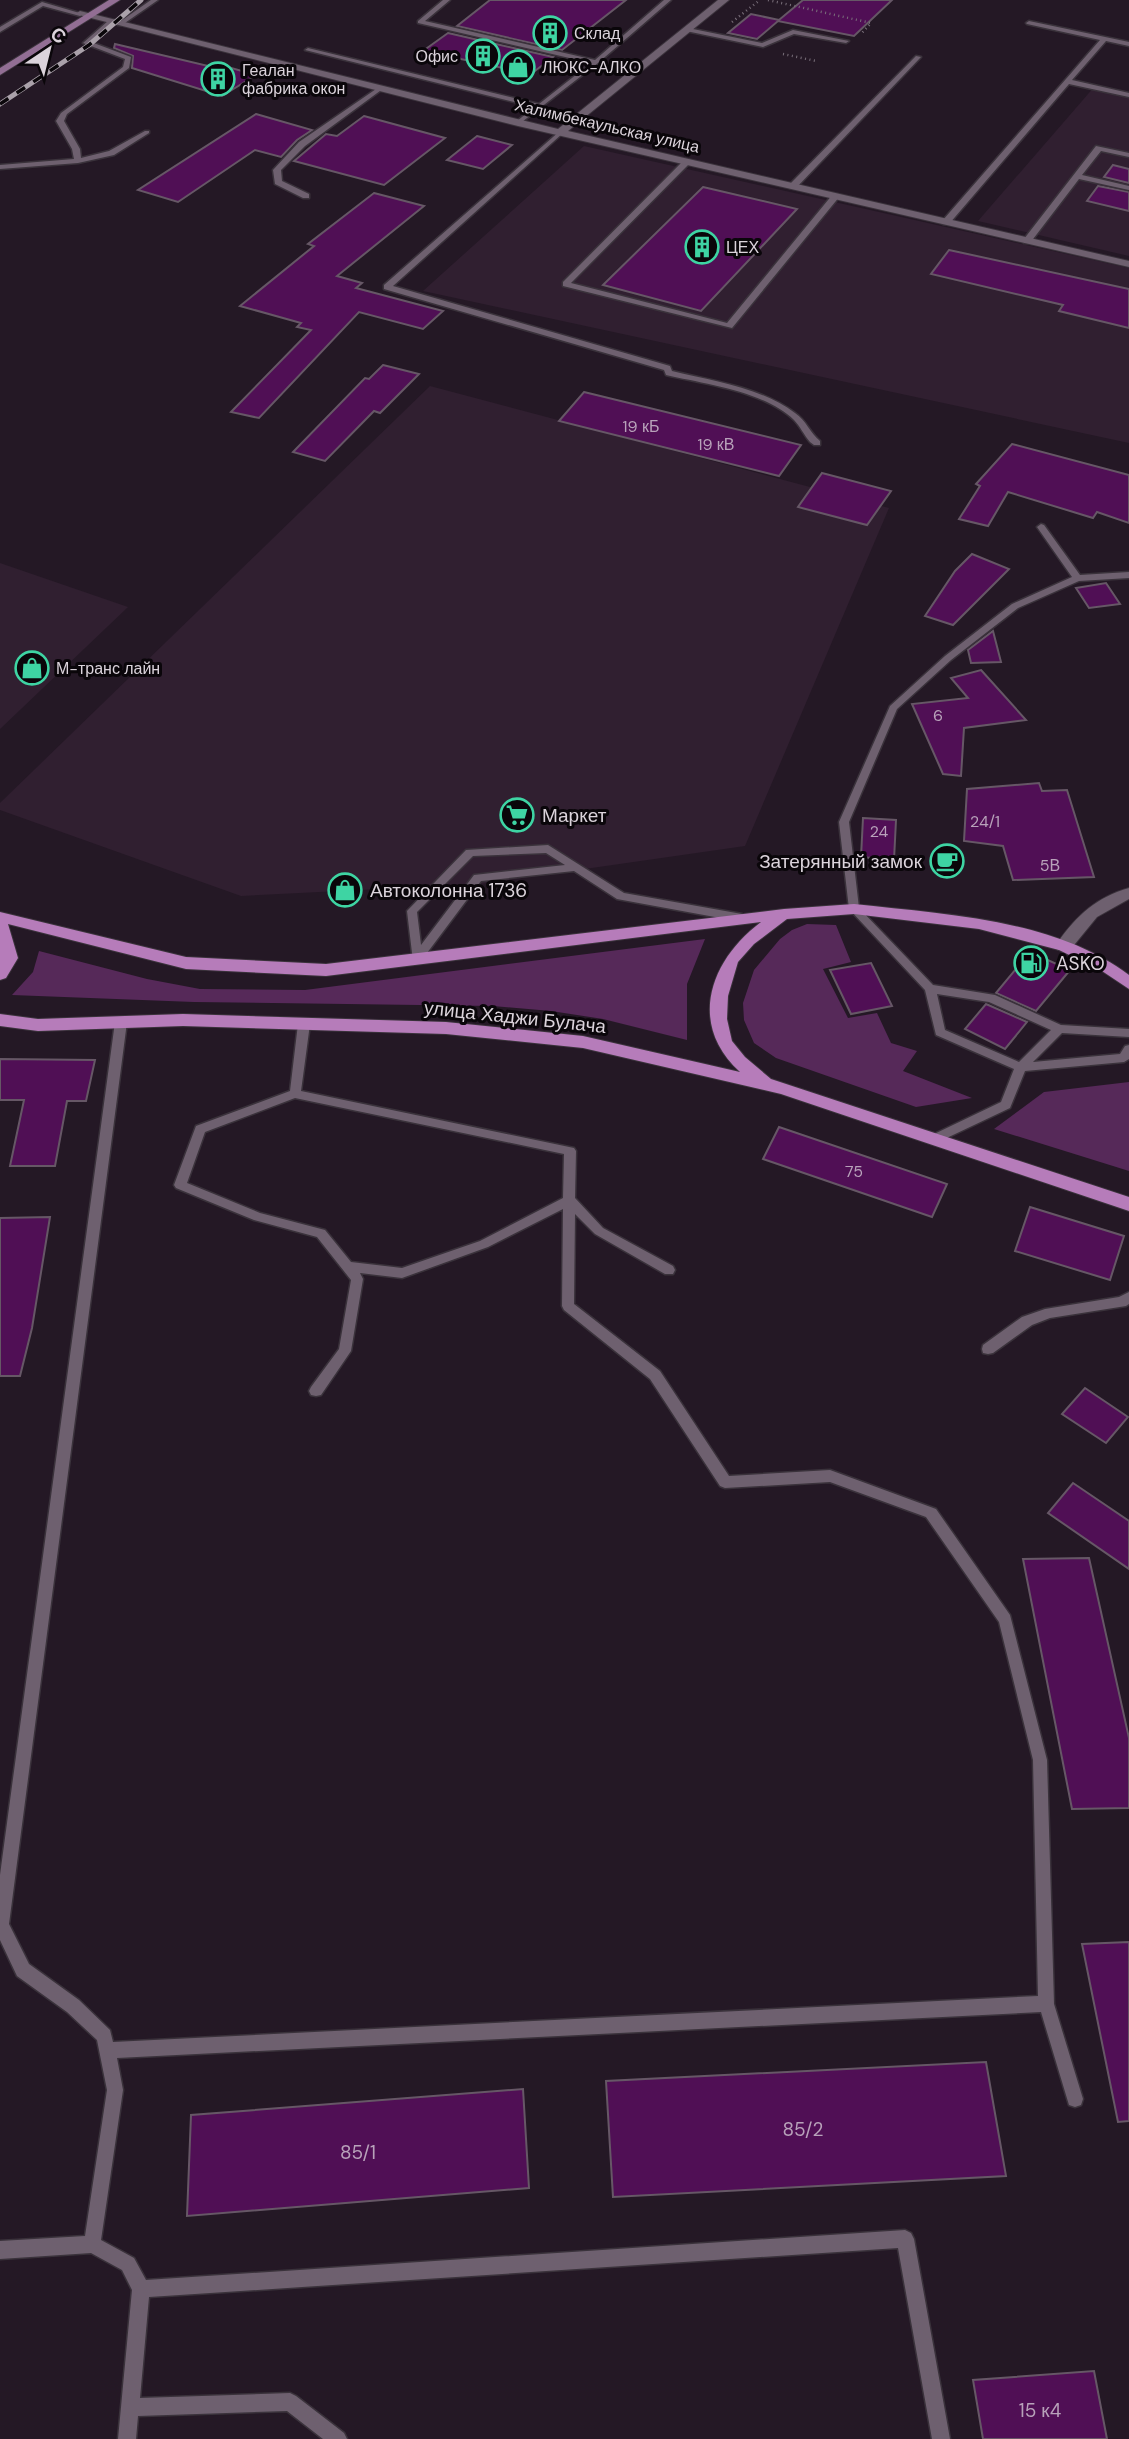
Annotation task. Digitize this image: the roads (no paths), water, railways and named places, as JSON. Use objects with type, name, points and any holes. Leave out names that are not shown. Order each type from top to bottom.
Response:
[{"type":"main road","points":[[0,72],[85,15],[100,0]]},
{"type":"main road","points":[[0,63],[115,0]]},
{"type":"main road","points":[[0,917],[186,963],[326,970],[784,914],[854,909],[979,924],[1064,946],[1108,967],[1129,983]]},
{"type":"main road","points":[[783,1088],[751,1073],[734,1054],[722,1037],[720,1015],[722,982],[731,959],[763,928],[784,914]]},
{"type":"main road","points":[[0,924],[10,958],[0,974]]},
{"type":"main road","name":"улица Хаджи Булача","points":[[0,1020],[37,1025],[183,1020],[446,1028],[583,1042],[783,1088],[1129,1204]]},
{"type":"street","points":[[561,132],[724,0]]},
{"type":"street","name":"Халимбекаульская улица","points":[[85,15],[518,123],[1129,264]]},
{"type":"street","points":[[1064,946],[1082,919],[1104,901],[1129,893]]},
{"type":"lane","points":[[78,162],[76,149],[60,121],[64,113],[126,68],[130,62],[123,55],[86,43],[155,0]]},
{"type":"lane","points":[[447,0],[420,22],[596,62]]},
{"type":"lane","points":[[518,123],[596,62],[668,0]]},
{"type":"lane","points":[[0,30],[46,2],[85,15]]},
{"type":"lane","points":[[1029,23],[1129,44]]},
{"type":"lane","points":[[688,30],[763,45],[793,32],[846,41]]},
{"type":"lane","points":[[946,222],[1104,38]]},
{"type":"lane","points":[[308,50],[540,106]]},
{"type":"lane","points":[[793,186],[918,57]]},
{"type":"lane","points":[[1067,81],[1129,94]]},
{"type":"lane","points":[[306,196],[278,182],[277,170],[302,144],[381,88]]},
{"type":"lane","points":[[0,167],[78,162],[111,153],[147,132]]},
{"type":"lane","points":[[561,132],[387,287],[667,368],[669,373],[773,401],[794,416],[802,424],[806,435],[817,443]]},
{"type":"lane","points":[[1027,241],[1099,149],[1129,155]]},
{"type":"lane","points":[[688,161],[566,284],[729,326],[836,196]]},
{"type":"lane","points":[[1077,176],[1129,188]]},
{"type":"lane","points":[[1041,527],[1077,578]]},
{"type":"lane","points":[[1129,575],[1077,578],[1015,606],[948,658],[893,708],[844,822],[854,909],[930,989],[940,1032],[1021,1067],[1124,1058],[1129,1049]]},
{"type":"lane","points":[[416,958],[412,911],[470,853],[548,849],[621,896],[743,919]]},
{"type":"lane","points":[[416,958],[478,878],[577,867]]},
{"type":"lane","points":[[930,989],[991,998],[1059,1029],[1129,1033]]},
{"type":"lane","points":[[92,2244],[115,2090],[104,2036],[73,2006],[23,1970],[1,1925],[121,1022]]},
{"type":"lane","points":[[295,1094],[304,1024]]},
{"type":"lane","points":[[934,1139],[1006,1105],[1021,1067],[1059,1029]]},
{"type":"lane","points":[[316,1391],[345,1351],[357,1279],[321,1233],[258,1216],[180,1185],[200,1129],[295,1094],[570,1151],[568,1306],[655,1375],[725,1482],[830,1476],[931,1513],[1005,1619],[1040,1760],[1045,2004],[1075,2099]]},
{"type":"lane","points":[[348,1267],[402,1273],[484,1244],[570,1200]]},
{"type":"lane","points":[[570,1200],[599,1231],[669,1270]]},
{"type":"lane","points":[[988,1349],[1027,1321],[1049,1313],[1122,1302],[1129,1297]]},
{"type":"lane","points":[[107,2050],[1045,2004]]},
{"type":"lane","points":[[141,2289],[905,2239],[941,2439]]},
{"type":"lane","points":[[0,2250],[92,2244],[128,2264],[141,2289],[127,2439]]},
{"type":"lane","points":[[130,2407],[290,2402],[338,2439]]},
{"type":"railway","points":[[0,104],[89,45],[141,0]]},
{"type":"place","name":"Склад","points":[[550,33]]},
{"type":"place","name":"Офис","points":[[483,56]]},
{"type":"place","name":"ЛЮКС-АЛКО","points":[[518,67]]},
{"type":"place","name":"Геалан фабрика окон","points":[[218,79]]},
{"type":"place","name":"ЦЕХ","points":[[702,247]]},
{"type":"place","name":"М-транс лайн","points":[[32,668]]},
{"type":"place","name":"Маркет","points":[[517,815]]},
{"type":"place","name":"Затерянный замок","points":[[947,861]]},
{"type":"place","name":"Автоколонна 1736","points":[[345,890]]},
{"type":"place","name":"ASKO","points":[[1031,963]]}]
